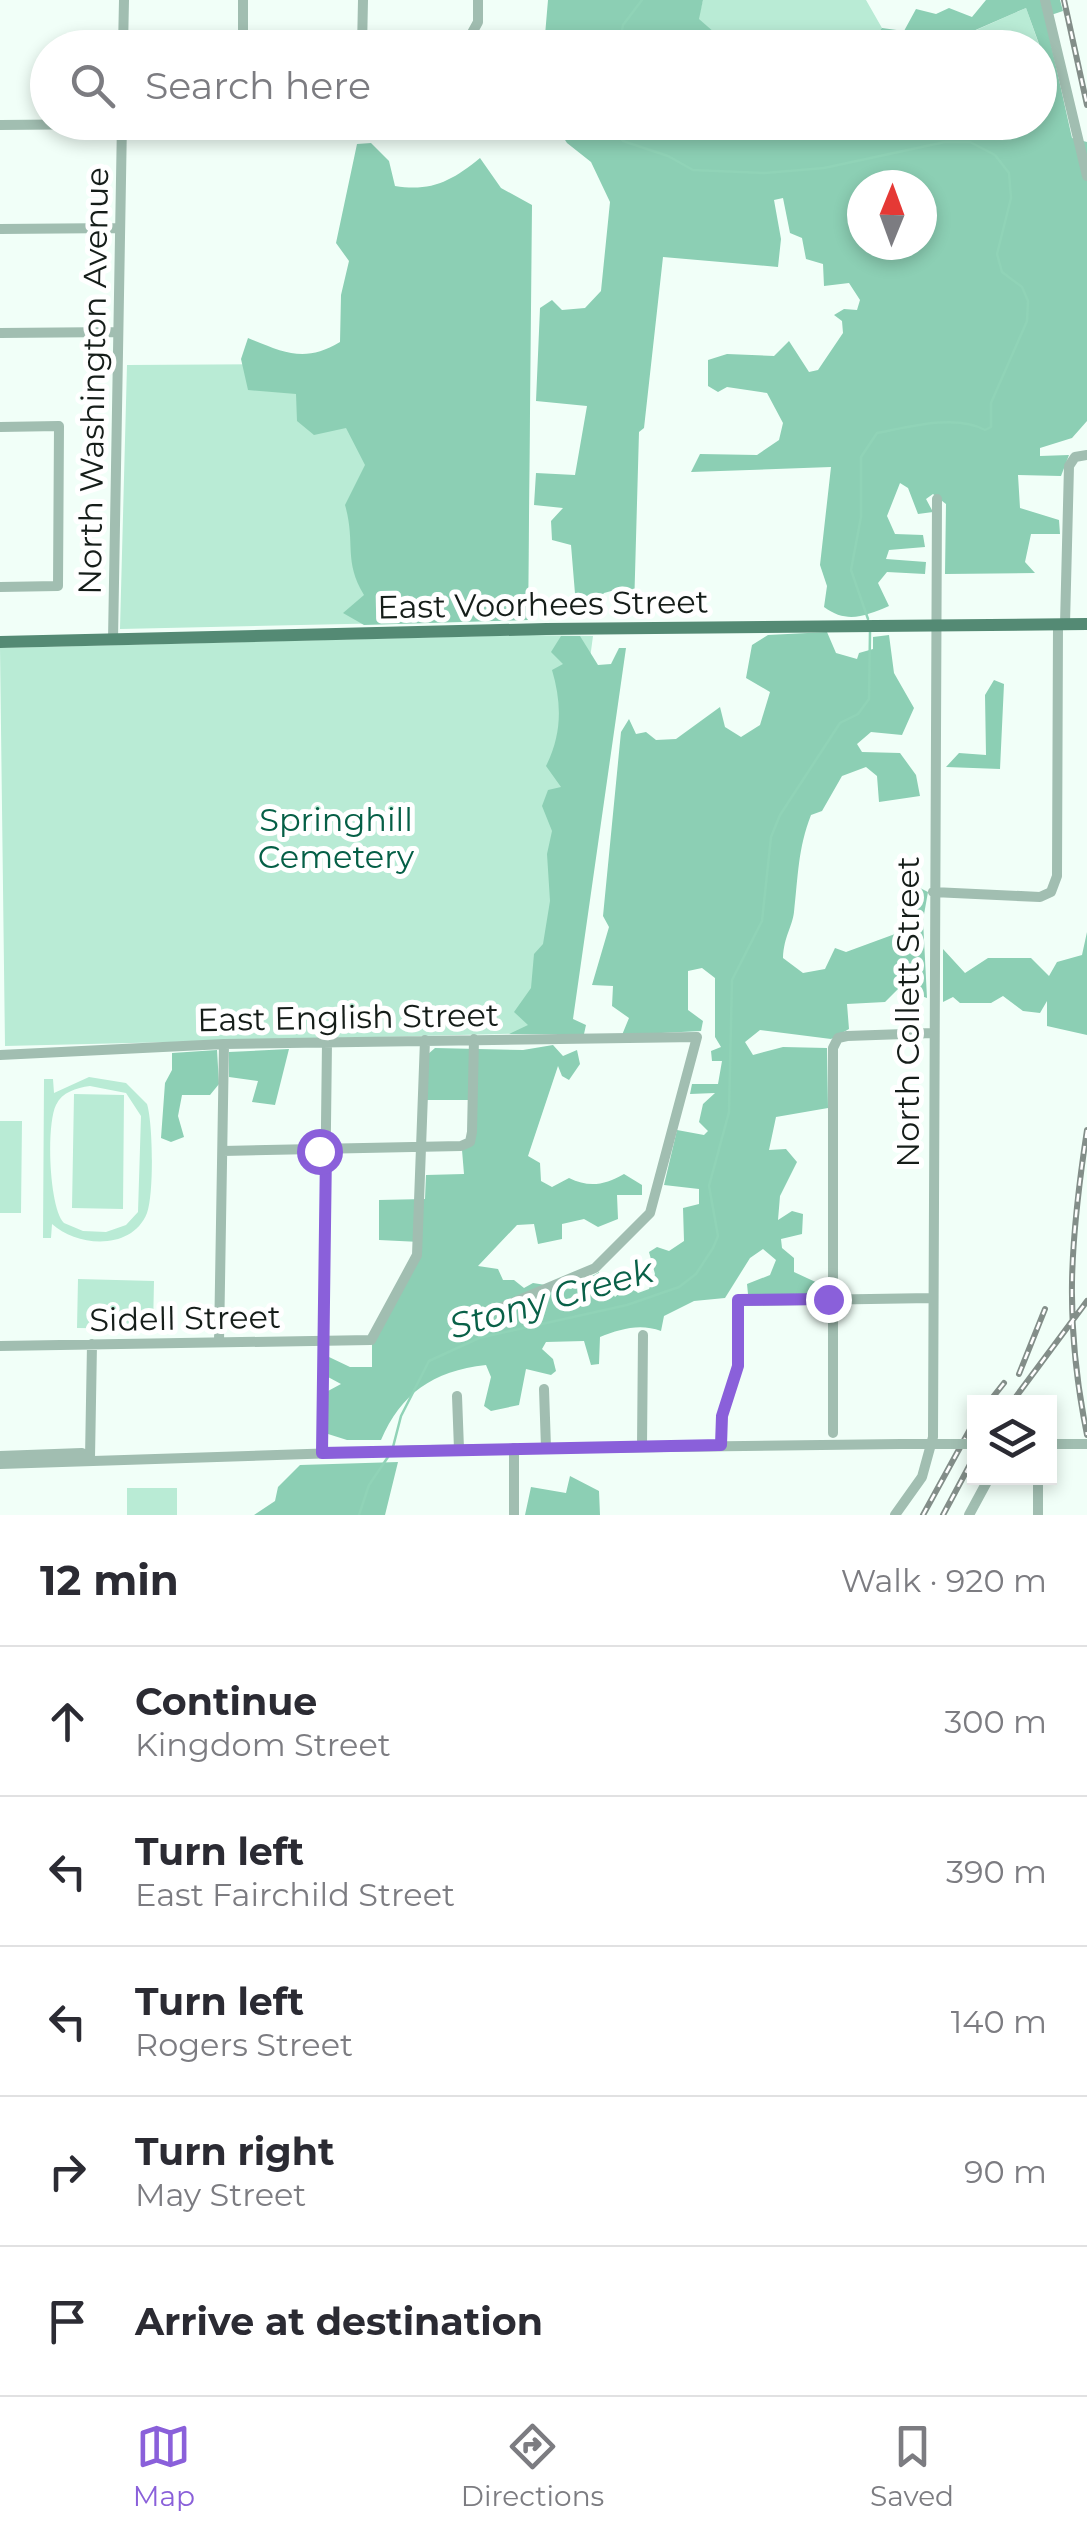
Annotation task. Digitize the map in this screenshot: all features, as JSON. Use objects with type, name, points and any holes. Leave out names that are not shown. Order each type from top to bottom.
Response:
[{"type":"main road","name":"East Voorhees Street","points":[[0,642],[1087,624]]},
{"type":"street","points":[[124,0],[124,30]]},
{"type":"street","points":[[243,30],[244,0]]},
{"type":"street","points":[[362,30],[363,0]]},
{"type":"street","points":[[473,30],[478,0]]},
{"type":"street","points":[[1045,0],[1052,30]]},
{"type":"street","points":[[1057,50],[1087,176]]},
{"type":"street","points":[[0,125],[30,125]]},
{"type":"street","name":"North Washington Avenue","points":[[113,640],[122,140]]},
{"type":"street","points":[[0,229],[120,228]]},
{"type":"street","points":[[0,332],[118,332]]},
{"type":"street","points":[[0,427],[59,426],[58,586],[0,587]]},
{"type":"street","points":[[932,892],[1040,897],[1052,892],[1056,876],[1069,466],[1076,457],[1087,455]]},
{"type":"street","name":"North Collett Street","points":[[895,1515],[922,1478],[931,1454],[937,499]]},
{"type":"street","points":[[833,1434],[833,1048],[838,1038],[933,1034]]},
{"type":"street","name":"East English Street","points":[[0,1055],[224,1044],[696,1038],[650,1212],[595,1268],[486,1314]]},
{"type":"street","points":[[222,1151],[424,1148],[470,1142],[474,1039]]},
{"type":"street","points":[[424,1148],[425,1040]]},
{"type":"street","points":[[322,1453],[327,1042]]},
{"type":"street","points":[[219,1342],[224,1044]]},
{"type":"street","name":"Sidell Street","points":[[0,1346],[371,1340],[417,1255],[424,1148]]},
{"type":"street","points":[[721,1445],[722,1416],[738,1366],[738,1300],[932,1298]]},
{"type":"street","points":[[642,1446],[643,1334]]},
{"type":"street","points":[[90,1458],[92,1344]]},
{"type":"street","points":[[544,1389],[546,1448]]},
{"type":"street","points":[[457,1396],[459,1449]]},
{"type":"street","points":[[0,1464],[404,1450],[967,1444]]},
{"type":"street","points":[[1057,1444],[1087,1444]]},
{"type":"street","points":[[514,1448],[514,1515]]},
{"type":"street","points":[[0,1456],[82,1454],[90,1458]]},
{"type":"street","points":[[969,1515],[985,1485]]},
{"type":"street","points":[[1038,1485],[1038,1515]]},
{"type":"green space","points":[[548,0],[703,0],[699,19],[712,30],[545,30]]},
{"type":"green space","points":[[703,0],[866,0],[882,28],[711,30],[698,19]]},
{"type":"green space","points":[[986,0],[1060,0],[1063,11],[1045,17],[1048,30],[1034,30],[1026,8],[976,30],[905,30],[916,9],[936,14],[949,8],[972,17]]},
{"type":"green space","points":[[1026,8],[1034,30],[976,30]]},
{"type":"green space","points":[[1057,71],[1072,138],[1087,142],[1087,421],[1072,438],[1040,448],[1040,456],[1069,455],[1061,476],[1018,475],[1020,508],[1059,520],[1060,534],[1031,534],[1025,562],[1035,573],[945,574],[946,504],[933,494],[926,499],[933,512],[918,514],[908,488],[900,483],[887,516],[895,534],[923,535],[925,547],[889,550],[886,559],[926,562],[925,574],[887,572],[878,583],[889,606],[864,615],[840,615],[824,607],[827,586],[820,565],[831,467],[691,472],[700,454],[757,455],[779,440],[783,423],[767,393],[727,387],[718,392],[708,386],[708,360],[727,354],[774,356],[789,341],[809,372],[818,370],[843,333],[842,321],[834,315],[844,309],[857,310],[860,300],[849,283],[824,286],[823,264],[806,259],[802,238],[790,233],[783,198],[774,200],[781,239],[778,267],[663,257],[644,428],[639,432],[634,610],[627,617],[619,611],[615,590],[604,593],[586,617],[577,618],[571,545],[552,540],[551,521],[563,508],[534,505],[536,473],[575,475],[587,406],[536,401],[540,308],[552,300],[562,310],[585,308],[601,291],[610,202],[591,162],[565,140],[1057,140]]},
{"type":"green space","points":[[371,143],[389,161],[395,186],[441,183],[480,158],[501,188],[532,205],[528,620],[364,625],[343,613],[364,595],[354,572],[345,505],[365,465],[346,428],[314,435],[297,421],[296,394],[248,390],[241,359],[248,338],[305,354],[340,342],[341,295],[349,261],[336,243],[357,144]]},
{"type":"green space","points":[[530,363],[528,620],[120,629],[127,365]]},
{"type":"green space","points":[[827,632],[836,653],[857,659],[859,653],[873,649],[873,637],[889,635],[894,673],[914,708],[902,735],[871,732],[857,744],[862,752],[900,753],[916,775],[920,796],[879,802],[877,776],[866,767],[842,776],[822,811],[811,815],[807,827],[783,958],[803,973],[825,969],[835,948],[846,952],[914,927],[920,888],[928,892],[923,920],[927,998],[899,988],[885,1002],[847,1004],[849,1029],[831,1039],[760,1030],[745,1042],[753,1055],[783,1047],[827,1048],[828,1108],[776,1117],[769,1150],[786,1149],[797,1162],[780,1196],[778,1220],[792,1211],[803,1214],[802,1234],[781,1239],[782,1248],[794,1258],[794,1272],[822,1285],[822,1294],[748,1294],[747,1284],[770,1275],[776,1260],[763,1249],[750,1258],[725,1298],[694,1301],[664,1316],[661,1331],[630,1328],[600,1337],[599,1364],[591,1365],[584,1341],[546,1342],[542,1349],[553,1359],[556,1371],[551,1375],[526,1369],[519,1405],[491,1411],[484,1406],[491,1377],[486,1365],[450,1373],[421,1388],[398,1410],[381,1440],[347,1440],[328,1434],[328,1391],[341,1384],[328,1377],[329,1357],[350,1367],[372,1367],[372,1341],[420,1242],[379,1240],[379,1200],[425,1199],[426,1175],[464,1174],[462,1150],[475,1140],[475,1100],[427,1100],[427,1055],[435,1048],[523,1050],[553,1045],[563,1056],[577,1050],[580,1064],[569,1080],[562,1076],[558,1066],[528,1156],[540,1163],[541,1181],[552,1187],[569,1178],[597,1184],[624,1174],[642,1185],[642,1195],[617,1195],[618,1219],[598,1227],[584,1219],[562,1224],[562,1239],[538,1244],[534,1224],[517,1225],[478,1266],[498,1269],[503,1280],[514,1280],[524,1288],[533,1283],[571,1289],[599,1272],[601,1288],[607,1285],[615,1297],[629,1285],[638,1293],[649,1289],[655,1274],[649,1252],[657,1247],[669,1251],[684,1241],[683,1208],[699,1204],[699,1189],[664,1185],[677,1130],[704,1135],[708,1131],[699,1122],[703,1104],[715,1093],[690,1094],[692,1084],[718,1084],[722,1061],[712,1061],[711,1051],[721,1047],[715,1037],[715,978],[702,968],[688,971],[688,1010],[703,1021],[701,1031],[622,1035],[629,1018],[612,1006],[613,986],[592,985],[609,927],[603,916],[621,732],[629,719],[636,734],[646,732],[656,740],[676,739],[720,707],[725,727],[741,737],[760,725],[770,692],[746,678],[752,645],[768,635]]},
{"type":"green space","points":[[561,636],[580,636],[598,665],[611,664],[619,648],[626,648],[573,1019],[586,1025],[584,1034],[509,1034],[528,1025],[514,1012],[531,988],[534,954],[543,944],[550,901],[547,854],[552,831],[542,806],[548,790],[561,787],[546,766],[559,719],[552,670],[563,664],[551,652]]},
{"type":"green space","name":"Springhill Cemetery","points":[[593,636],[540,1033],[5,1046],[0,648]]},
{"type":"green space","points":[[994,680],[1004,684],[1000,769],[946,767],[959,753],[986,755],[985,695]]},
{"type":"green space","points":[[1087,932],[1087,1035],[1047,1026],[1047,1001],[1040,1013],[1023,1011],[1003,996],[991,1003],[960,1003],[953,997],[943,1002],[943,949],[965,973],[988,958],[1031,958],[1049,976],[1057,962],[1082,955]]},
{"type":"green space","points":[[289,1049],[275,1105],[252,1102],[258,1081],[229,1077],[229,1052]]},
{"type":"green space","points":[[217,1050],[219,1084],[210,1095],[182,1095],[178,1116],[184,1137],[171,1142],[161,1138],[165,1083],[172,1070],[172,1053]]},
{"type":"green space","points":[[89,1077],[126,1083],[147,1104],[151,1191],[147,1213],[129,1234],[89,1241],[52,1224],[51,1238],[43,1238],[44,1079],[53,1079],[54,1093]],"holes":[[[90,1086],[126,1093],[141,1116],[138,1212],[126,1225],[106,1232],[83,1231],[64,1223],[55,1201],[50,1147],[56,1105],[66,1094]]]},
{"type":"green space","points":[[74,1094],[124,1095],[123,1209],[72,1208]]},
{"type":"green space","points":[[0,1121],[22,1121],[21,1213],[0,1213]]},
{"type":"green space","points":[[78,1279],[154,1281],[153,1329],[77,1328]]},
{"type":"green space","points":[[398,1462],[385,1515],[254,1515],[275,1501],[278,1487],[300,1465]]},
{"type":"green space","points":[[570,1476],[599,1491],[600,1515],[525,1515],[531,1487],[566,1493]]},
{"type":"green space","points":[[127,1488],[177,1488],[177,1515],[127,1515]]},
{"type":"waterway","name":"Stony Creek","points":[[622,30],[642,0]]},
{"type":"waterway","name":"Stony Creek","points":[[622,140],[668,156],[693,170],[765,173],[824,168],[945,142],[970,142],[995,155],[1009,173],[1011,198],[997,254],[1002,272],[1022,287],[1028,301],[1027,321],[991,403],[991,427],[985,430],[947,422],[877,433],[861,457],[861,517],[851,570],[868,619]]},
{"type":"waterway","name":"Stony Creek","points":[[393,1447],[401,1416],[429,1361],[479,1338],[627,1305],[679,1287],[696,1274],[713,1248],[718,1236],[709,1186],[729,1112],[732,980],[762,921],[771,837],[780,815],[840,723],[858,714],[869,699],[870,632]]},
{"type":"waterway","name":"Stony Creek","points":[[359,1515],[369,1485],[390,1454]]},
{"type":"railway","points":[[1064,0],[1087,105]]},
{"type":"railway","points":[[1087,1130],[1072,1282],[1075,1355],[1087,1435]]},
{"type":"railway","points":[[1017,1395],[1087,1301]]},
{"type":"railway","points":[[1019,1374],[1045,1309]]},
{"type":"railway","points":[[995,1395],[1004,1383]]},
{"type":"railway","points":[[923,1515],[967,1435]]},
{"type":"railway","points":[[943,1515],[967,1470]]},
{"type":"route","points":[[319,1151],[326,1151],[322,1453],[721,1445],[722,1416],[738,1366],[738,1300],[828,1299]]}]
